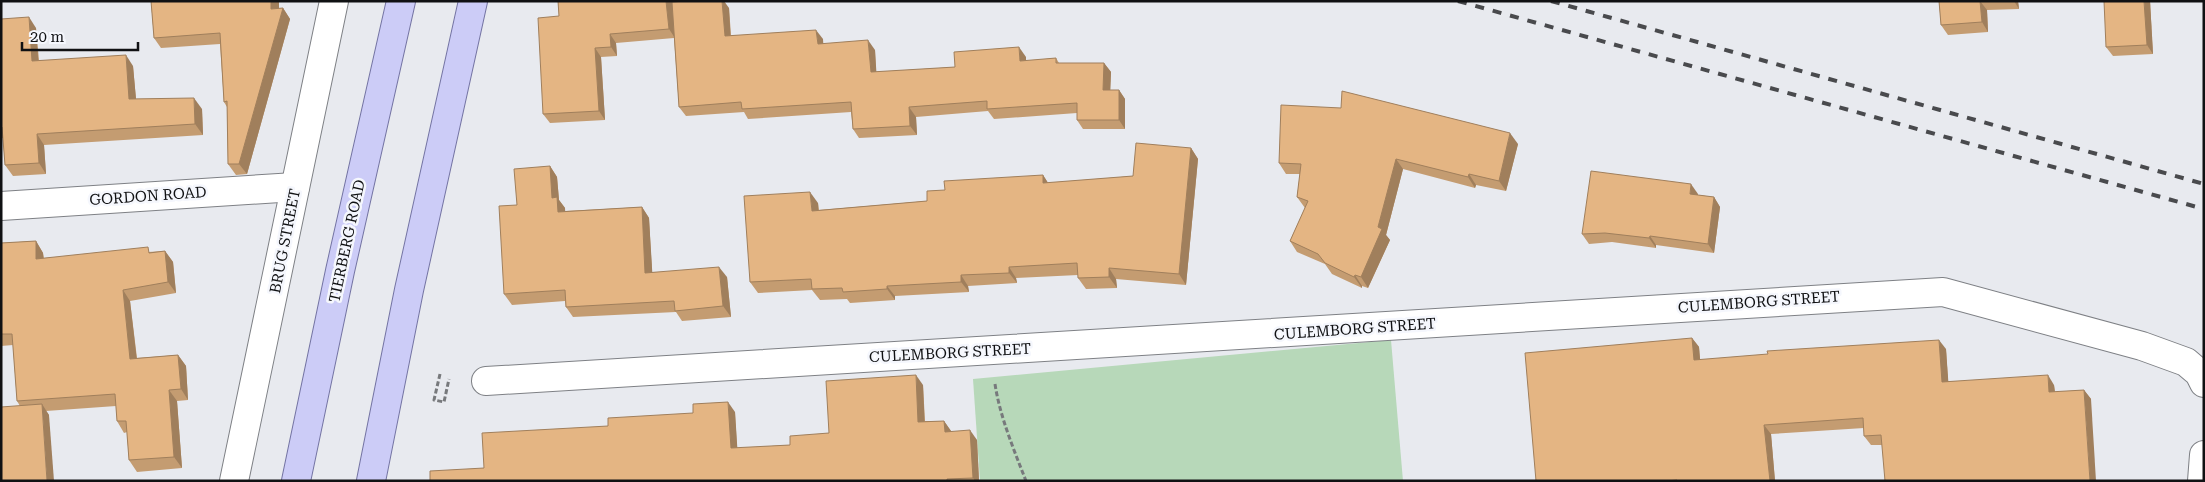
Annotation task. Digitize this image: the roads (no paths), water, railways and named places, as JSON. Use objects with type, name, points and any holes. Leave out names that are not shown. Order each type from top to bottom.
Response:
[{"type":"main road","name":"TIERBERG ROAD","points":[[296,481],[340,271],[401,1]]},
{"type":"main road","points":[[372,481],[410,290],[473,1]]},
{"type":"street","name":"BRUG STREET","points":[[234,481],[256,383],[334,1]]},
{"type":"street","name":"GORDON ROAD","points":[[1,206],[295,187]]},
{"type":"street","name":"CULEMBORG STREET","points":[[486,381],[1943,292],[2142,346],[2186,362],[2199,372],[2204,383]]},
{"type":"street","points":[[2202,481],[2204,455]]},
{"type":"railway","points":[[1458,1],[2204,209]]},
{"type":"railway","points":[[1551,1],[2204,184]]}]
